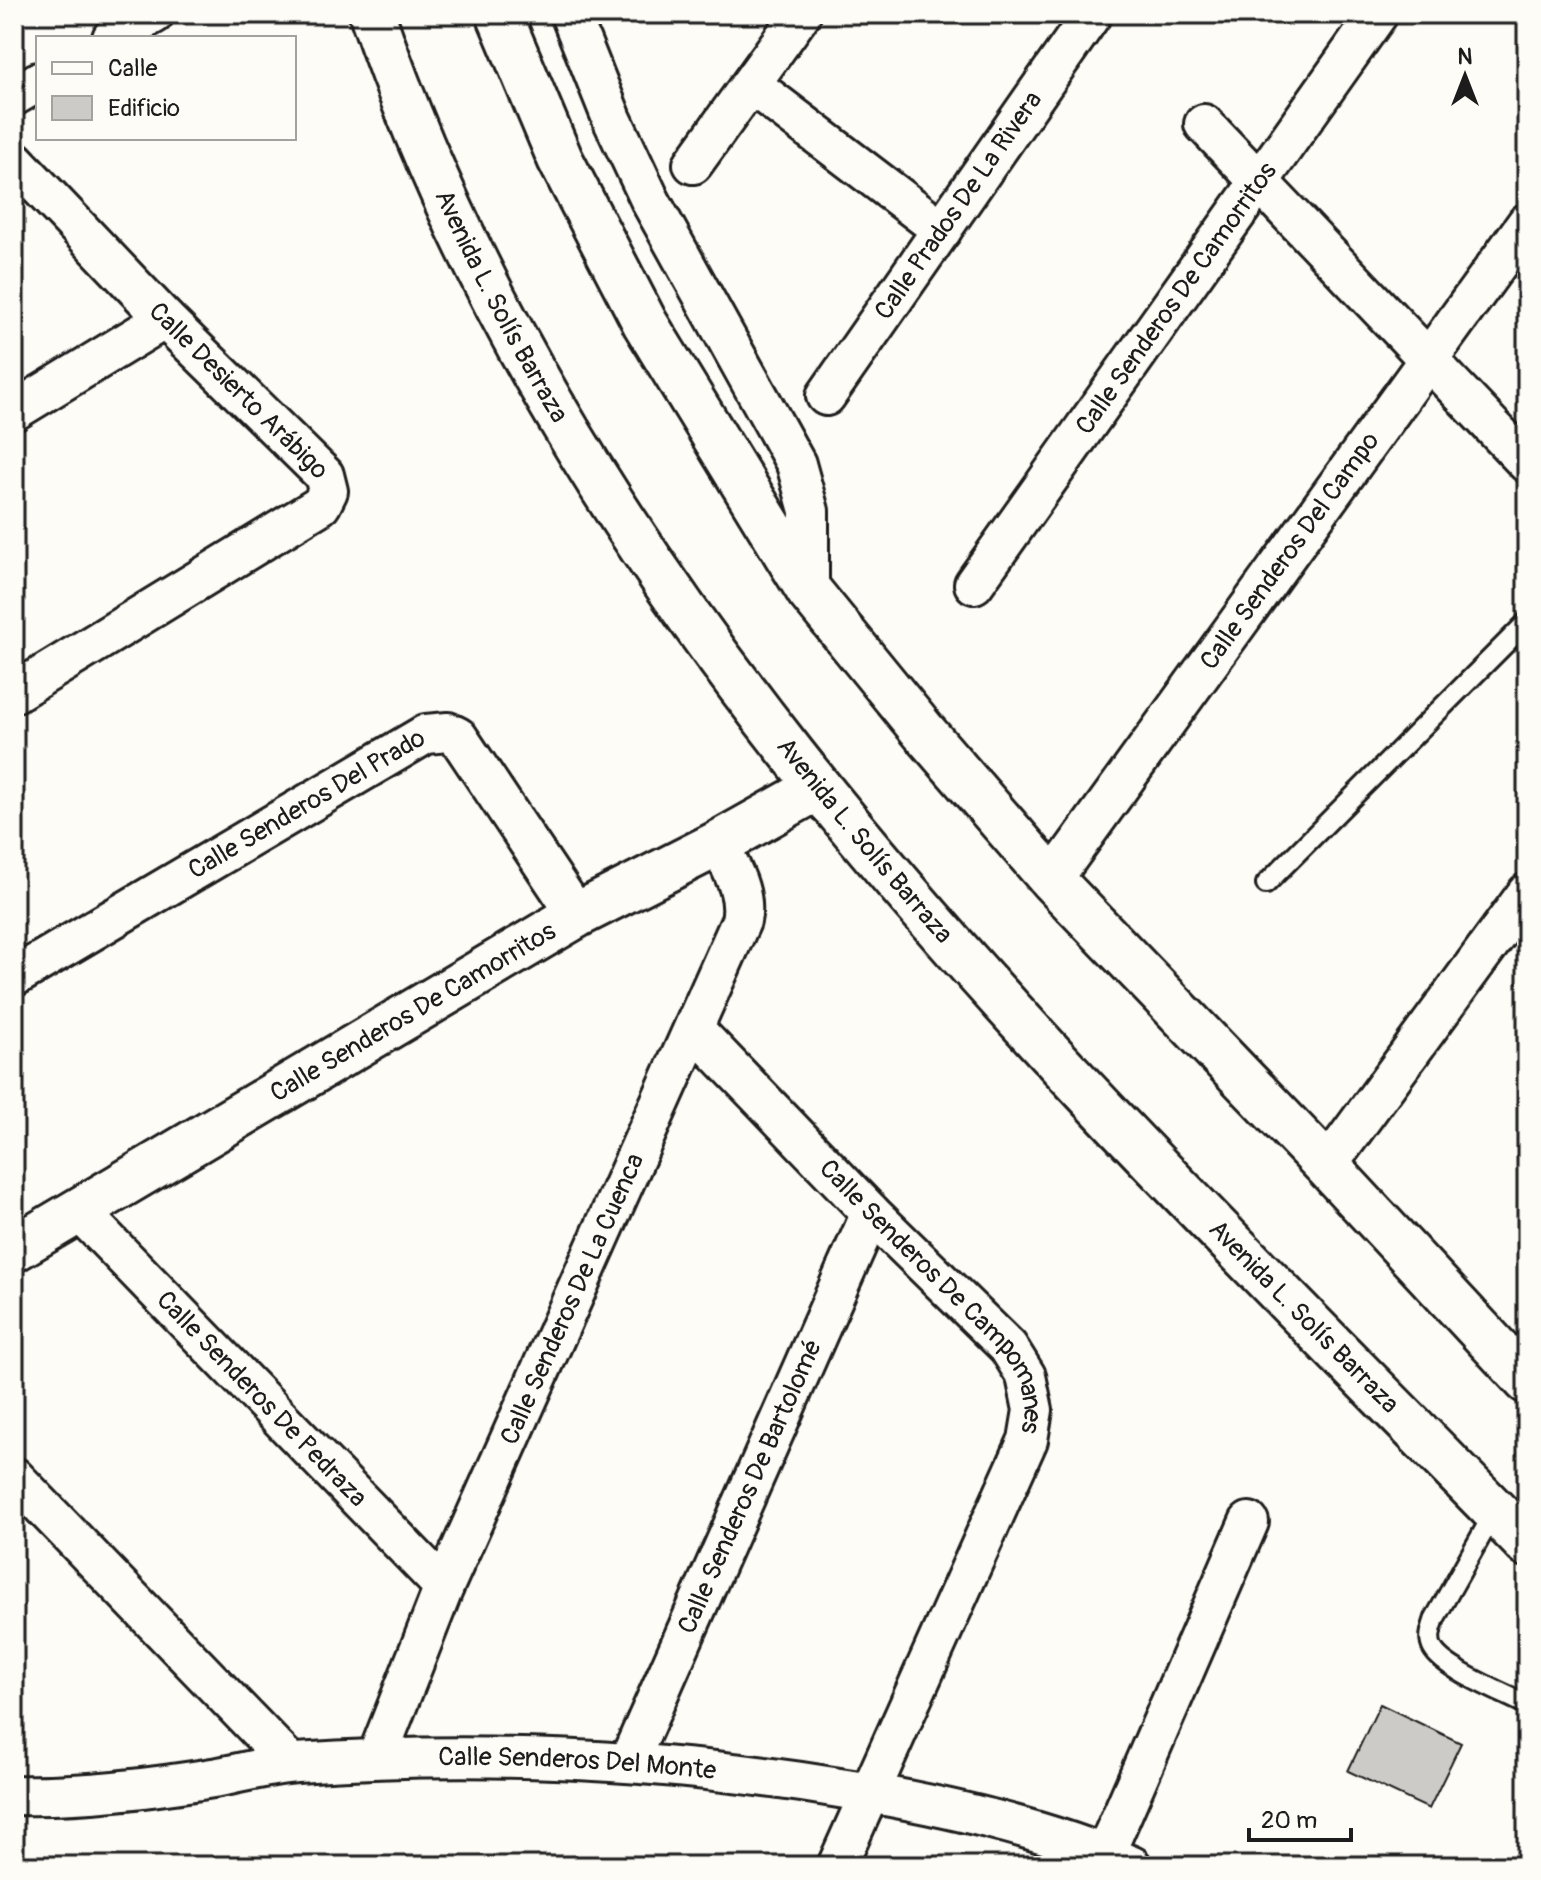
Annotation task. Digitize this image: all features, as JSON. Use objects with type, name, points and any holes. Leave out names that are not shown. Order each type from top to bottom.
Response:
[{"type":"main road","name":"Avenida L. Solís Barraza","points":[[372,14],[400,95],[486,282],[555,409],[647,553],[817,788],[1036,1039],[1268,1283],[1527,1544]]},
{"type":"main road","points":[[499,14],[560,159],[645,323],[809,591],[923,731],[1052,880],[1327,1166],[1527,1381]]},
{"type":"main road","name":"Calle Senderos De Camorritos","points":[[14,1249],[577,915],[719,843],[817,788]]},
{"type":"street","points":[[570,14],[612,119],[651,202],[796,464],[809,511],[809,591]]},
{"type":"street","points":[[693,164],[801,14]]},
{"type":"street","name":"Calle Prados De La Rivera","points":[[826,396],[1092,14]]},
{"type":"street","name":"Calle Senderos De Camorritos","points":[[974,584],[1378,14]]},
{"type":"street","points":[[14,96],[36,83]]},
{"type":"street","points":[[752,85],[942,230]]},
{"type":"street","points":[[1204,124],[1527,463]]},
{"type":"street","name":"Calle Desierto Arábigo","points":[[14,160],[165,319],[324,475],[326,499],[14,693]]},
{"type":"street","name":"Calle Senderos Del Campo","points":[[1052,880],[1527,223]]},
{"type":"street","points":[[14,411],[165,319]]},
{"type":"street","name":"Calle Senderos Del Prado","points":[[14,977],[426,734],[438,732],[458,737],[577,915]]},
{"type":"street","name":"Calle Senderos De La Cuenca","points":[[377,1757],[444,1587],[736,933],[744,905],[719,843]]},
{"type":"street","points":[[1327,1166],[1527,893]]},
{"type":"street","name":"Calle Senderos De Campomanes","points":[[695,1030],[871,1213],[1008,1347],[1026,1376],[1033,1410],[1028,1440],[837,1866]]},
{"type":"street","name":"Calle Senderos De Pedraza","points":[[79,1211],[444,1587]]},
{"type":"street","name":"Calle Senderos De Bartolomé","points":[[629,1761],[871,1213]]},
{"type":"street","points":[[14,1477],[290,1763]]},
{"type":"street","points":[[1118,1860],[1249,1522]]},
{"type":"street","name":"Calle Senderos Del Monte","points":[[14,1795],[123,1790],[290,1763],[377,1757],[629,1761],[770,1776],[869,1793],[984,1818],[1118,1860]]},
{"type":"lane","points":[[1266,884],[1527,622]]},
{"type":"lane","points":[[1495,1511],[1435,1618],[1429,1634],[1431,1647],[1443,1661],[1527,1705]]},
{"type":"building","points":[[1380,1704],[1461,1743],[1429,1809],[1348,1771]]}]
